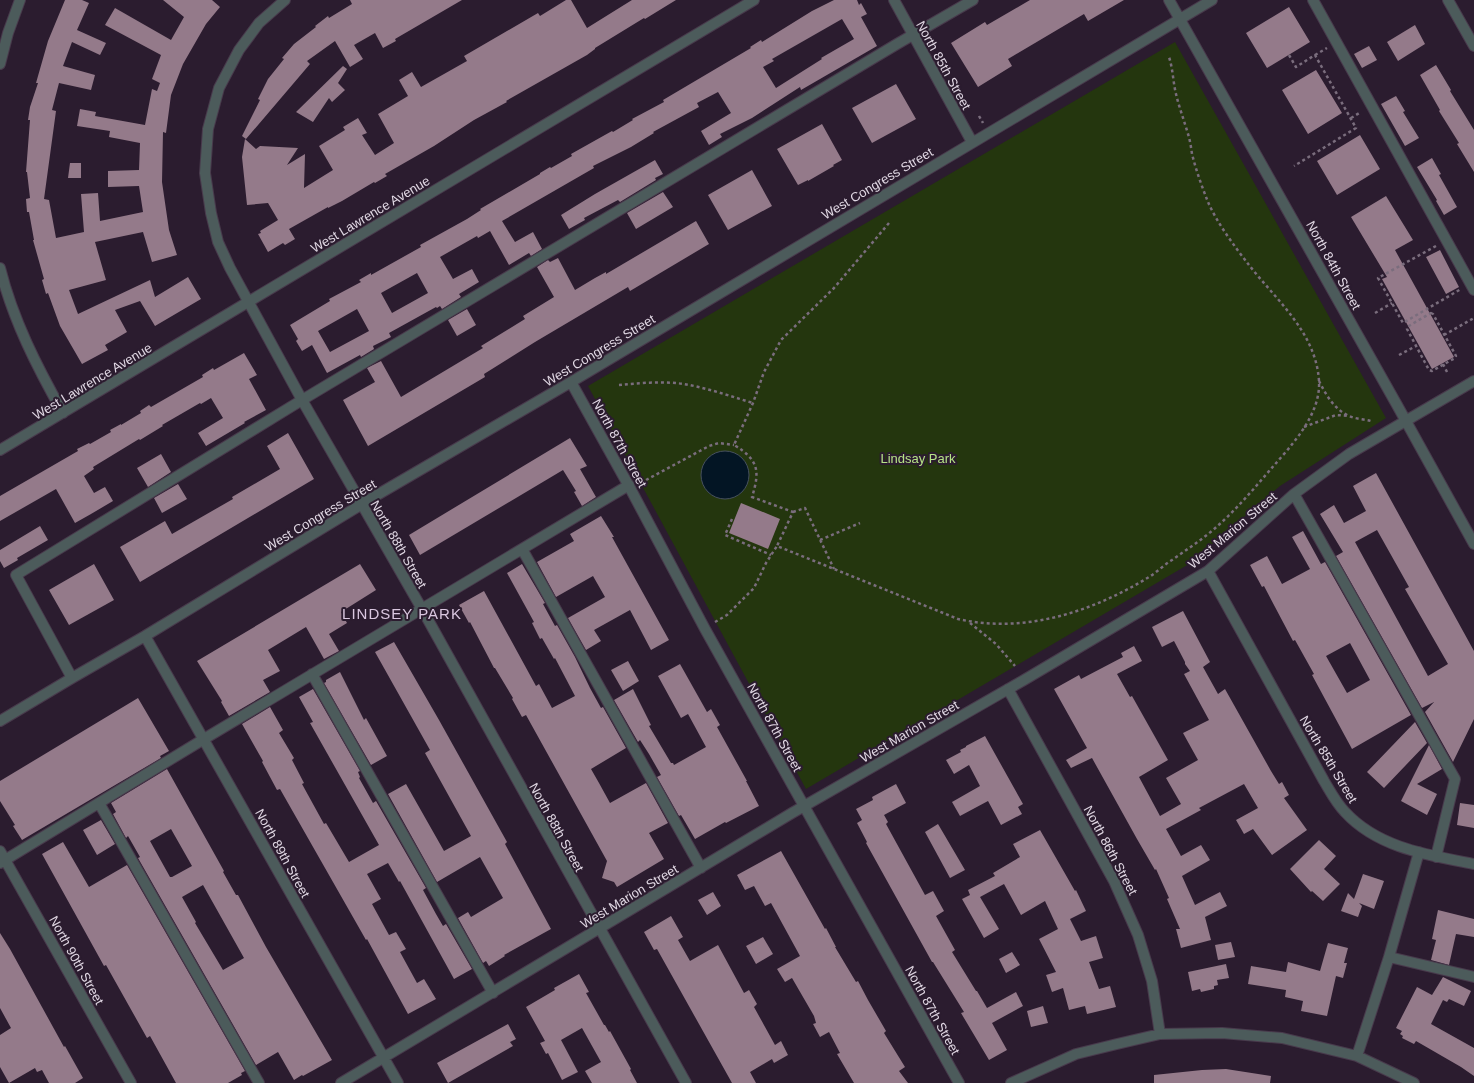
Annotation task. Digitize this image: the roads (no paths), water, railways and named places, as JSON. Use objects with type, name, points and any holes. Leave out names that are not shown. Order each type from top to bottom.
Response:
[{"type":"street","points":[[0,64],[8,33],[20,0]]},
{"type":"street","name":"North 88th Street","points":[[285,0],[259,23],[239,50],[219,88],[208,129],[205,173],[211,213],[218,242],[248,302],[302,400],[422,609],[686,1083]]},
{"type":"street","name":"West Lawrence Avenue","points":[[0,450],[754,0]]},
{"type":"street","name":"North 85th Street","points":[[894,0],[972,142]]},
{"type":"street","points":[[72,678],[16,575],[302,400],[913,34],[973,0]]},
{"type":"street","name":"North 84th Street","points":[[1169,0],[1474,544]]},
{"type":"street","name":"West Congress Street","points":[[0,721],[145,636],[362,504],[571,382],[1212,0]]},
{"type":"street","points":[[1314,0],[1472,287]]},
{"type":"street","points":[[1448,0],[1474,46]]},
{"type":"street","points":[[0,268],[20,332],[44,380],[63,413]]},
{"type":"street","name":"West Marion Street","points":[[341,1083],[805,806],[1208,571],[1294,494],[1349,454],[1474,381]]},
{"type":"street","name":"North 87th Street","points":[[571,382],[629,485],[705,629],[959,1083]]},
{"type":"street","points":[[3,862],[204,739],[629,485]]},
{"type":"street","points":[[1294,494],[1455,780],[1436,857]]},
{"type":"street","points":[[522,549],[701,868]]},
{"type":"street","name":"North 85th Street","points":[[1208,571],[1324,781],[1344,811],[1356,823],[1372,834],[1400,848],[1474,864]]},
{"type":"street","name":"North 89th Street","points":[[145,636],[398,1083]]},
{"type":"street","points":[[312,674],[493,993]]},
{"type":"street","name":"North 86th Street","points":[[1008,689],[1114,880],[1138,935],[1152,981],[1160,1034]]},
{"type":"street","points":[[99,803],[259,1083]]},
{"type":"street","name":"North 90th Street","points":[[0,851],[3,862],[131,1083]]},
{"type":"street","points":[[1357,1056],[1389,957],[1419,852]]},
{"type":"street","points":[[1389,957],[1474,977]]},
{"type":"street","points":[[1011,1083],[1076,1054],[1160,1034],[1222,1033],[1282,1038],[1357,1056],[1414,1083]]},
{"type":"water","points":[[720,451],[730,451],[742,458],[749,470],[749,480],[742,492],[730,499],[720,499],[712,495],[705,488],[701,480],[701,470],[705,462],[712,455]]},
{"type":"district","name":"LINDSEY PARK","points":[[402,614]]},
{"type":"park label","name":"Lindsay Park","points":[[918,458]]}]
